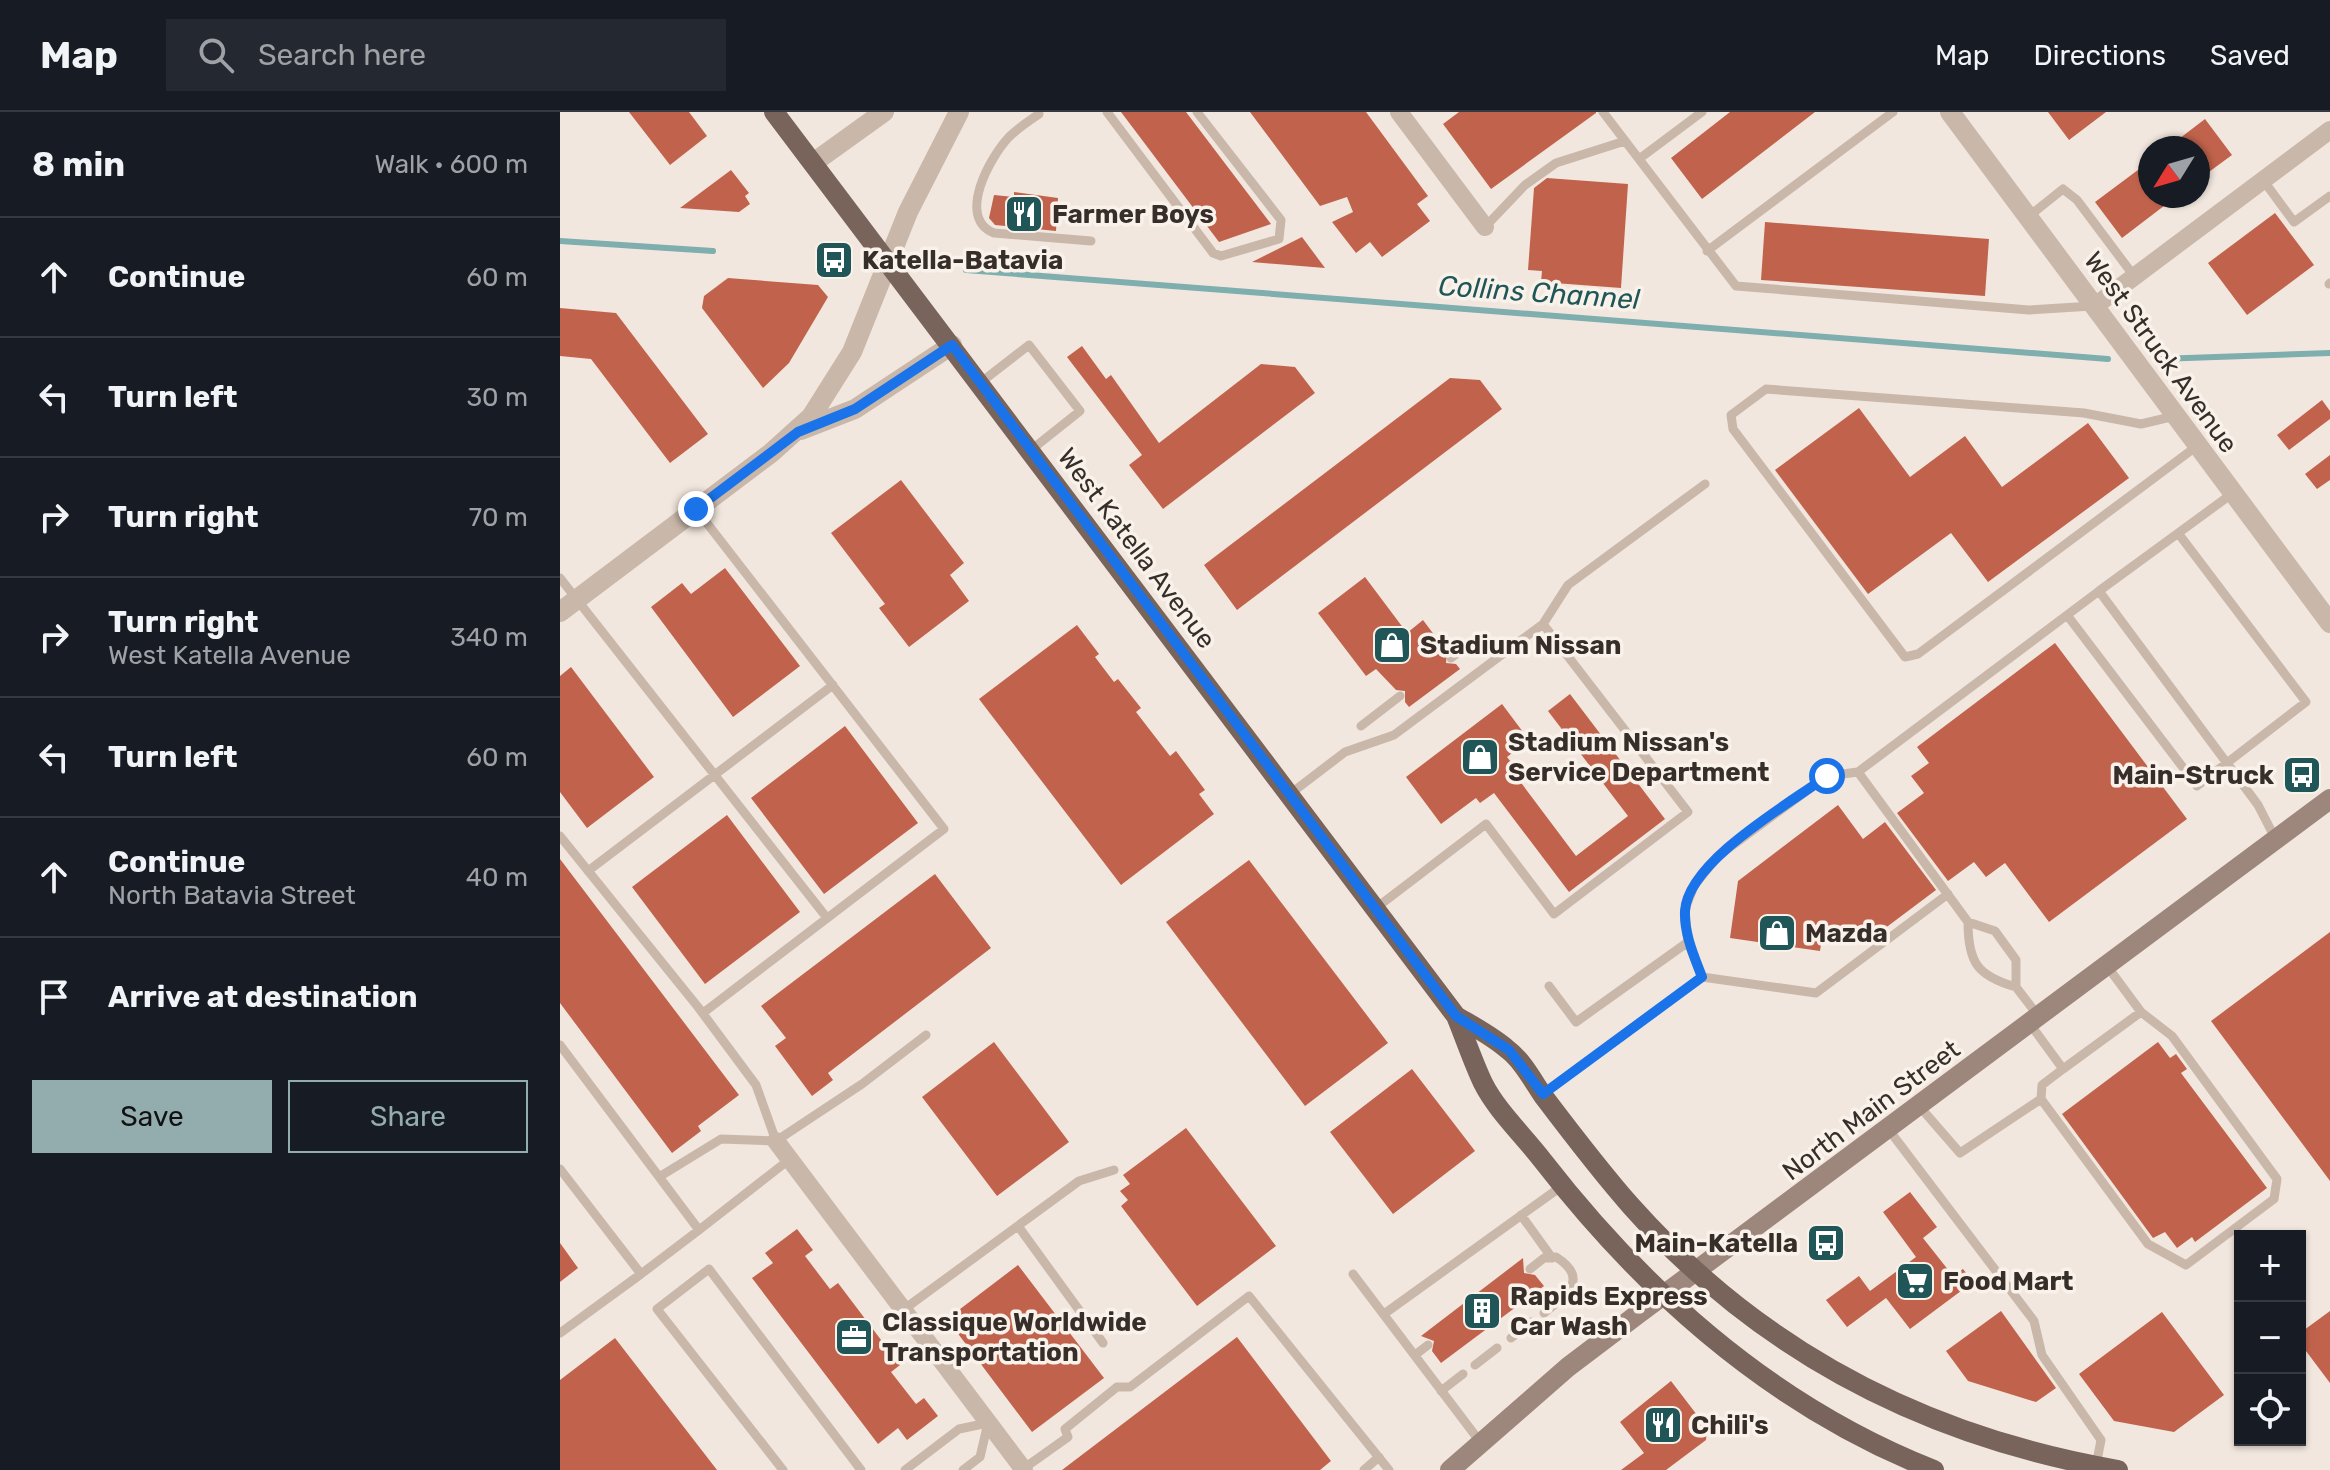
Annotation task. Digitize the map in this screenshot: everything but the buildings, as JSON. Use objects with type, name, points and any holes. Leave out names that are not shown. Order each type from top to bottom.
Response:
[{"type":"main road","name":"West Katella Avenue","points":[[774,112],[1456,1016],[1484,1086],[1599,1231],[1704,1333],[1777,1389],[1841,1427],[1934,1470]]},
{"type":"main road","name":"North Main Street","points":[[1454,1469],[1568,1367],[2330,799]]},
{"type":"main road","name":"West Katella Avenue","points":[[1456,1016],[1509,1050],[1602,1173],[1697,1272],[1781,1339],[1891,1403],[1997,1442],[2107,1469]]},
{"type":"street","points":[[813,163],[884,112]]},
{"type":"street","points":[[568,606],[798,432],[819,407],[852,352],[924,176],[959,112]]},
{"type":"street","name":"West Struck Avenue","points":[[1950,112],[2330,623]]},
{"type":"street","points":[[1406,114],[1485,227]]},
{"type":"street","points":[[2095,306],[2330,130]]},
{"type":"street","points":[[798,432],[855,409],[952,345]]},
{"type":"street","points":[[776,1141],[1024,1470]]},
{"type":"lane","points":[[1107,112],[1213,253],[1221,256],[1279,239],[1281,220],[1197,112]]},
{"type":"lane","points":[[1603,112],[1736,286],[2029,310],[2095,306]]},
{"type":"lane","points":[[1639,159],[1702,112]]},
{"type":"lane","points":[[1707,251],[1893,112]]},
{"type":"lane","points":[[1039,114],[1010,136],[1000,150],[978,196],[976,217],[984,229],[994,233],[1091,241]]},
{"type":"lane","points":[[1485,227],[1525,185],[1556,163],[1625,141]]},
{"type":"lane","points":[[2263,180],[2294,222],[2330,196]]},
{"type":"lane","points":[[2028,217],[2063,189],[2077,200],[2134,276]]},
{"type":"lane","points":[[980,383],[1029,345],[1080,411],[1031,450]]},
{"type":"lane","points":[[2175,416],[2141,424],[2084,413],[1766,389],[1731,415],[1733,429],[1905,657],[1918,654],[2197,446]]},
{"type":"lane","points":[[1290,794],[1345,752],[1394,735],[1543,624],[1568,585],[1705,484]]},
{"type":"lane","points":[[1702,977],[1688,942],[1685,909],[1694,886],[1718,856],[1827,776],[1858,772],[2233,493]]},
{"type":"lane","points":[[696,509],[944,829],[703,1013]]},
{"type":"lane","points":[[2067,615],[2197,786],[2306,702],[2178,533]]},
{"type":"lane","points":[[560,578],[568,606],[716,774],[827,918]]},
{"type":"lane","points":[[2099,591],[2258,805],[2276,840]]},
{"type":"lane","points":[[1375,908],[1486,824],[1554,914],[1688,812],[1543,624]]},
{"type":"lane","points":[[588,871],[833,685]]},
{"type":"lane","points":[[1361,726],[1400,696]]},
{"type":"lane","points":[[1858,772],[1968,922],[1968,950],[1990,980],[2016,987]]},
{"type":"lane","points":[[560,836],[703,1013],[756,1085],[776,1141]]},
{"type":"lane","points":[[1543,1094],[1702,977],[1816,993],[1948,894]]},
{"type":"lane","points":[[1968,922],[1995,931],[2016,960],[2016,987],[2063,1069]]},
{"type":"lane","points":[[1549,986],[1576,1022],[1688,942]]},
{"type":"lane","points":[[2107,966],[2141,1012],[2172,1036],[2277,1179],[2274,1199],[2186,1265],[2148,1244],[2041,1099],[2042,1085],[2141,1012]]},
{"type":"lane","points":[[659,1177],[721,1139],[776,1141],[862,1084],[926,1035]]},
{"type":"lane","points":[[560,1045],[699,1230]]},
{"type":"lane","points":[[1920,1107],[1960,1153],[2041,1099]]},
{"type":"lane","points":[[1889,1130],[2034,1321],[2042,1355],[2101,1440],[2107,1469]]},
{"type":"lane","points":[[560,1333],[790,1159]]},
{"type":"lane","points":[[560,1169],[641,1274]]},
{"type":"lane","points":[[903,1310],[1079,1181],[1114,1170]]},
{"type":"lane","points":[[1384,1314],[1562,1186]]},
{"type":"lane","points":[[1521,1215],[1552,1258]]},
{"type":"lane","points":[[1018,1226],[1103,1343]]},
{"type":"lane","points":[[1530,1269],[1544,1258],[1552,1258],[1563,1262],[1574,1282],[1571,1290],[1544,1313]]},
{"type":"lane","points":[[783,1470],[657,1309],[709,1269],[861,1470]]},
{"type":"lane","points":[[1353,1274],[1481,1443]]},
{"type":"lane","points":[[1024,1470],[1068,1437],[1065,1429],[1117,1387],[1130,1387],[1249,1296],[1389,1470]]},
{"type":"lane","points":[[1511,1338],[1531,1322]]},
{"type":"lane","points":[[1415,1355],[1428,1345]]},
{"type":"lane","points":[[1475,1365],[1497,1348]]},
{"type":"lane","points":[[1441,1391],[1463,1374]]},
{"type":"lane","points":[[905,1470],[959,1429],[988,1423],[980,1457],[963,1470]]},
{"type":"lane","points":[[1364,1470],[1379,1457]]},
{"type":"waterway","name":"Collins Channel","points":[[560,241],[713,251]]},
{"type":"waterway","name":"Collins Channel","points":[[966,270],[2108,359]]},
{"type":"waterway","name":"Collins Channel","points":[[2158,359],[2330,353]]},
{"type":"place","name":"Farmer Boys","points":[[1024,214]]},
{"type":"place","name":"Katella-Batavia","points":[[834,260]]},
{"type":"place","name":"Stadium Nissan","points":[[1392,645]]},
{"type":"place","name":"Stadium Nissan's Service Department","points":[[1480,757]]},
{"type":"place","name":"Main-Struck","points":[[2302,775]]},
{"type":"place","name":"Mazda","points":[[1777,933]]},
{"type":"place","name":"Main-Katella","points":[[1826,1243]]},
{"type":"place","name":"Food Mart","points":[[1915,1281]]},
{"type":"place","name":"Rapids Express Car Wash","points":[[1482,1311]]},
{"type":"place","name":"Classique Worldwide Transportation","points":[[854,1337]]},
{"type":"place","name":"Chili's","points":[[1663,1425]]},
{"type":"route","points":[[696,509],[798,432],[855,409],[952,345],[1456,1016],[1509,1050],[1543,1094],[1702,977],[1688,942],[1685,909],[1694,886],[1718,856],[1827,776]]}]
